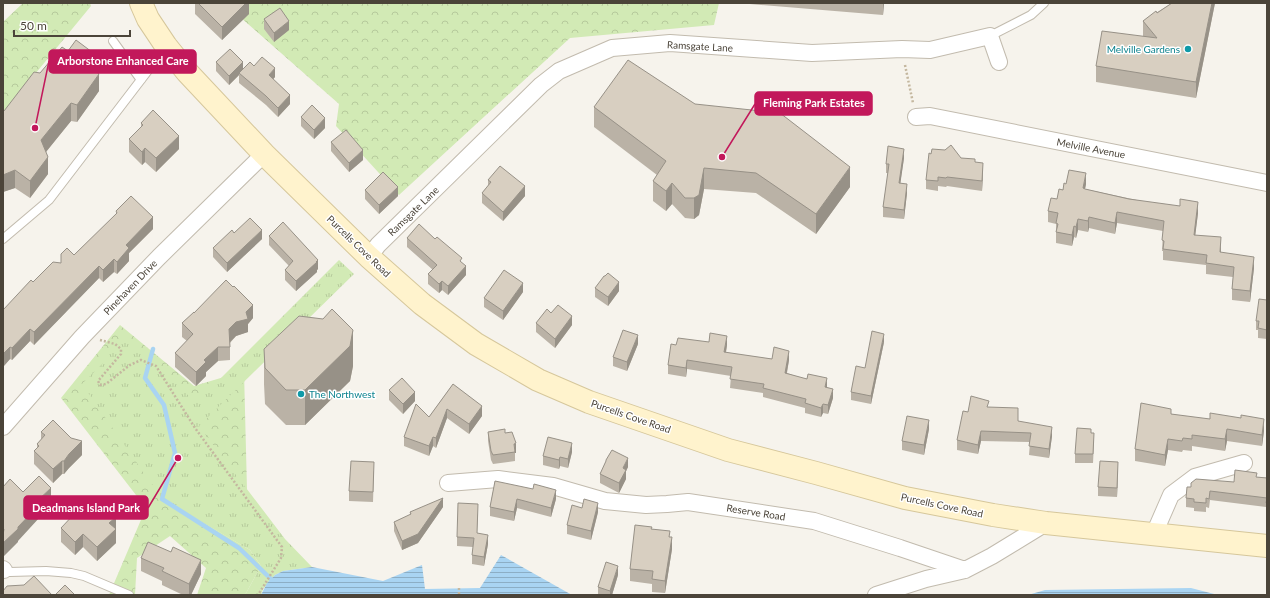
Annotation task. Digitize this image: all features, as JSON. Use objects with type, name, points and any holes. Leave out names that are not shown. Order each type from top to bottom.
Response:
[{"type":"main road","name":"Purcells Cove Road","points":[[141,3],[148,19],[166,46],[210,97],[264,154],[369,257],[422,304],[476,344],[538,380],[589,402],[728,450],[905,498],[993,515],[1046,523],[1267,546]]},
{"type":"street","name":"Ramsgate Lane","points":[[369,257],[378,245],[541,85],[559,71],[612,48],[670,43],[812,53],[902,49],[930,50],[990,36]]},
{"type":"street","points":[[990,36],[999,62]]},
{"type":"street","name":"Melville Avenue","points":[[916,117],[930,116],[1267,183]]},
{"type":"street","name":"Pinehaven Drive","points":[[3,426],[82,338],[159,257],[264,154]]},
{"type":"street","points":[[1154,534],[1171,495],[1195,477],[1244,463]]},
{"type":"street","name":"Reserve Road","points":[[448,483],[498,478],[553,486],[605,500],[646,505],[688,502],[814,521],[965,570]]},
{"type":"street","points":[[876,595],[926,579],[965,570],[992,556],[1046,523]]},
{"type":"lane","name":"Ramsgate Lane","points":[[990,36],[1031,15],[1044,3]]},
{"type":"lane","points":[[113,41],[141,80]]},
{"type":"lane","points":[[3,239],[49,200],[166,46]]},
{"type":"lane","points":[[3,569],[10,572],[46,571],[70,573],[84,576],[129,595]]},
{"type":"path","points":[[902,49],[916,117]]},
{"type":"path","points":[[82,338],[108,342],[121,349],[121,354],[98,381],[100,385],[106,384],[130,365],[141,360],[156,366],[195,428],[282,547],[281,558],[258,595]]},
{"type":"path","points":[[459,588],[459,595]]},
{"type":"green space","points":[[23,3],[90,3],[91,6],[3,113],[3,22]]},
{"type":"green space","points":[[224,3],[719,3],[714,25],[570,38],[399,195],[336,126],[339,104]]},
{"type":"green space","points":[[339,260],[354,274],[199,426],[285,539],[312,567],[283,571],[275,575],[263,589],[261,595],[245,595],[261,566],[250,550],[162,499],[82,384],[104,362],[102,359],[126,334],[196,403]]},
{"type":"green space","points":[[120,325],[194,386],[244,371],[247,490],[245,498],[163,499],[250,550],[261,566],[245,595],[197,595],[206,568],[170,536],[137,558],[135,595],[109,595],[146,508],[61,398]]},
{"type":"water","points":[[501,555],[572,595],[261,595],[267,583],[275,575],[283,571],[312,567],[383,581],[422,565],[425,589],[480,588]]},
{"type":"water","points":[[1191,588],[1218,595],[1028,595],[1045,590]]},
{"type":"building","points":[[198,3],[246,3],[222,27]]},
{"type":"building","name":"Melville Gardens","points":[[1172,3],[1212,3],[1196,82],[1096,66],[1102,31],[1157,38],[1143,21],[1156,11],[1157,13]]},
{"type":"building","points":[[280,8],[289,21],[274,33],[264,19]]},
{"type":"building","points":[[76,40],[92,52],[84,62],[99,74],[77,105],[71,103],[41,140],[48,157],[30,181],[15,170],[3,175],[3,111],[34,72],[40,73],[62,47],[68,51]]},
{"type":"building","points":[[230,49],[243,62],[229,76],[216,62]]},
{"type":"building","points":[[262,57],[275,68],[269,75],[290,95],[278,108],[239,73],[250,62],[254,66]]},
{"type":"building","points":[[628,60],[695,104],[780,113],[850,167],[816,214],[756,173],[704,168],[699,195],[694,198],[685,198],[672,183],[666,191],[653,181],[666,161],[594,107]]},
{"type":"building","points":[[312,105],[325,118],[314,130],[301,117]]},
{"type":"building","points":[[153,110],[179,136],[156,158],[145,148],[142,152],[129,139],[143,125],[141,123]]},
{"type":"building","points":[[346,130],[363,150],[349,163],[331,142]]},
{"type":"building","points":[[951,145],[961,158],[975,159],[975,162],[983,163],[982,181],[947,177],[938,177],[938,181],[926,180],[929,153],[931,154],[932,149],[945,150]]},
{"type":"building","points":[[888,146],[904,149],[899,183],[907,184],[904,210],[883,207],[889,164],[886,164]]},
{"type":"building","points":[[500,166],[525,186],[503,212],[482,193],[491,182],[488,180]]},
{"type":"building","points":[[1069,170],[1086,173],[1083,188],[1085,189],[1129,199],[1180,206],[1180,199],[1198,202],[1194,235],[1221,237],[1220,252],[1254,257],[1250,291],[1232,289],[1234,267],[1206,263],[1207,255],[1163,249],[1164,241],[1162,240],[1164,221],[1117,212],[1115,223],[1089,217],[1088,221],[1078,219],[1076,227],[1074,226],[1072,235],[1056,232],[1058,213],[1048,211],[1051,198],[1057,199],[1059,189],[1063,190]]},
{"type":"building","points":[[383,172],[398,187],[379,205],[365,190]]},
{"type":"building","points":[[131,196],[153,217],[126,245],[129,248],[117,262],[114,259],[103,270],[99,266],[34,332],[30,329],[12,348],[10,347],[3,354],[3,310],[31,280],[33,282],[53,262],[61,263],[61,254],[67,248],[74,255],[117,213],[116,211]]},
{"type":"building","points":[[250,218],[262,230],[227,263],[213,248],[232,230],[234,233]]},
{"type":"building","points":[[283,222],[318,260],[296,281],[285,270],[293,261],[269,236]]},
{"type":"building","points":[[419,224],[435,239],[437,237],[462,258],[460,261],[466,266],[448,286],[442,281],[439,284],[428,274],[437,265],[407,238]]},
{"type":"building","points":[[504,270],[523,283],[503,311],[484,298]]},
{"type":"building","points":[[608,273],[619,282],[608,297],[595,288]]},
{"type":"building","points":[[226,280],[253,305],[246,312],[248,319],[236,322],[229,329],[230,347],[218,347],[204,360],[206,362],[196,372],[175,353],[193,334],[182,323],[194,313]]},
{"type":"building","points":[[1259,299],[1267,300],[1267,330],[1258,328],[1259,321],[1256,321]]},
{"type":"building","points":[[558,305],[572,316],[555,339],[536,323],[547,309],[551,313]]},
{"type":"building","points":[[332,309],[353,330],[350,346],[305,390],[286,390],[265,368],[264,349],[299,316],[323,319]]},
{"type":"building","points":[[623,330],[638,335],[627,362],[613,357]]},
{"type":"building","points":[[872,331],[884,334],[871,396],[851,392],[856,366],[865,368]]},
{"type":"building","points":[[710,333],[727,336],[724,352],[772,359],[774,347],[789,351],[785,373],[807,379],[808,374],[827,378],[825,387],[833,389],[828,405],[823,404],[821,408],[805,403],[806,399],[763,388],[764,384],[730,379],[732,367],[687,360],[686,368],[668,365],[671,344],[676,345],[678,338],[709,342]]},
{"type":"building","points":[[402,378],[415,392],[403,404],[389,390]]},
{"type":"building","points":[[453,384],[482,406],[469,424],[447,409],[436,438],[433,437],[429,446],[404,437],[416,404],[429,417]]},
{"type":"building","points":[[971,396],[989,401],[987,407],[1018,408],[1018,421],[1052,427],[1049,449],[1029,446],[1031,433],[981,431],[978,445],[957,440],[963,411],[968,412]]},
{"type":"building","points":[[1141,403],[1171,409],[1171,414],[1210,419],[1210,413],[1241,418],[1241,415],[1264,419],[1262,435],[1227,429],[1225,439],[1192,435],[1192,439],[1183,438],[1182,441],[1168,439],[1165,455],[1135,449]]},
{"type":"building","points":[[907,416],[929,420],[924,445],[902,441]]},
{"type":"building","points":[[53,420],[71,438],[82,441],[64,461],[53,469],[34,451],[39,446],[37,444],[45,435],[41,432]]},
{"type":"building","points":[[1077,428],[1091,429],[1091,433],[1094,433],[1093,454],[1075,454]]},
{"type":"building","points":[[505,429],[505,433],[512,432],[516,443],[514,444],[515,452],[493,455],[488,432]]},
{"type":"building","points":[[548,437],[572,443],[568,459],[560,457],[559,460],[543,456]]},
{"type":"building","points":[[612,450],[628,458],[623,468],[626,470],[619,483],[600,474]]},
{"type":"building","points":[[351,461],[374,462],[373,492],[349,491]]},
{"type":"building","points":[[1100,461],[1118,462],[1117,488],[1098,487]]},
{"type":"building","points":[[1235,470],[1257,473],[1256,477],[1267,478],[1267,498],[1210,491],[1209,499],[1206,498],[1206,503],[1194,502],[1194,499],[1186,498],[1187,487],[1191,487],[1191,483],[1196,479],[1234,482]]},
{"type":"building","points":[[39,476],[51,488],[37,501],[40,504],[18,527],[18,529],[3,543],[3,487],[10,479],[23,492]]},
{"type":"building","points":[[495,481],[533,489],[534,484],[556,490],[551,508],[517,499],[514,512],[490,507]]},
{"type":"building","points":[[98,498],[116,517],[109,523],[116,529],[97,547],[83,534],[75,542],[61,528],[77,511],[80,513]]},
{"type":"building","points":[[443,498],[418,534],[402,541],[394,522],[411,514],[410,512]]},
{"type":"building","points":[[584,499],[598,503],[591,531],[567,525],[572,505],[582,508]]},
{"type":"building","points":[[458,503],[478,504],[477,533],[488,535],[484,557],[472,555],[474,538],[457,537]]},
{"type":"building","points":[[635,525],[652,527],[651,529],[670,531],[669,537],[672,537],[665,581],[652,579],[653,571],[630,569]]},
{"type":"building","points":[[148,542],[171,552],[173,547],[201,560],[189,584],[162,571],[164,568],[141,558]]},
{"type":"building","points":[[606,562],[618,566],[610,591],[598,587]]},
{"type":"building","points":[[34,576],[52,595],[3,595],[3,591],[7,586],[24,585]]},
{"type":"building","points":[[65,585],[75,595],[55,595]]},
{"type":"waterway","points":[[153,349],[145,378],[164,405],[175,453],[162,499],[239,548],[271,579]]},
{"type":"place","name":"Melville Gardens","points":[[1188,49]]},
{"type":"place","name":"Arborstone Enhanced Care","points":[[35,128]]},
{"type":"place","name":"Fleming Park Estates","points":[[722,157]]},
{"type":"place","name":"The Northwest","points":[[301,394]]},
{"type":"place","name":"Deadmans Island Park","points":[[178,458]]}]
